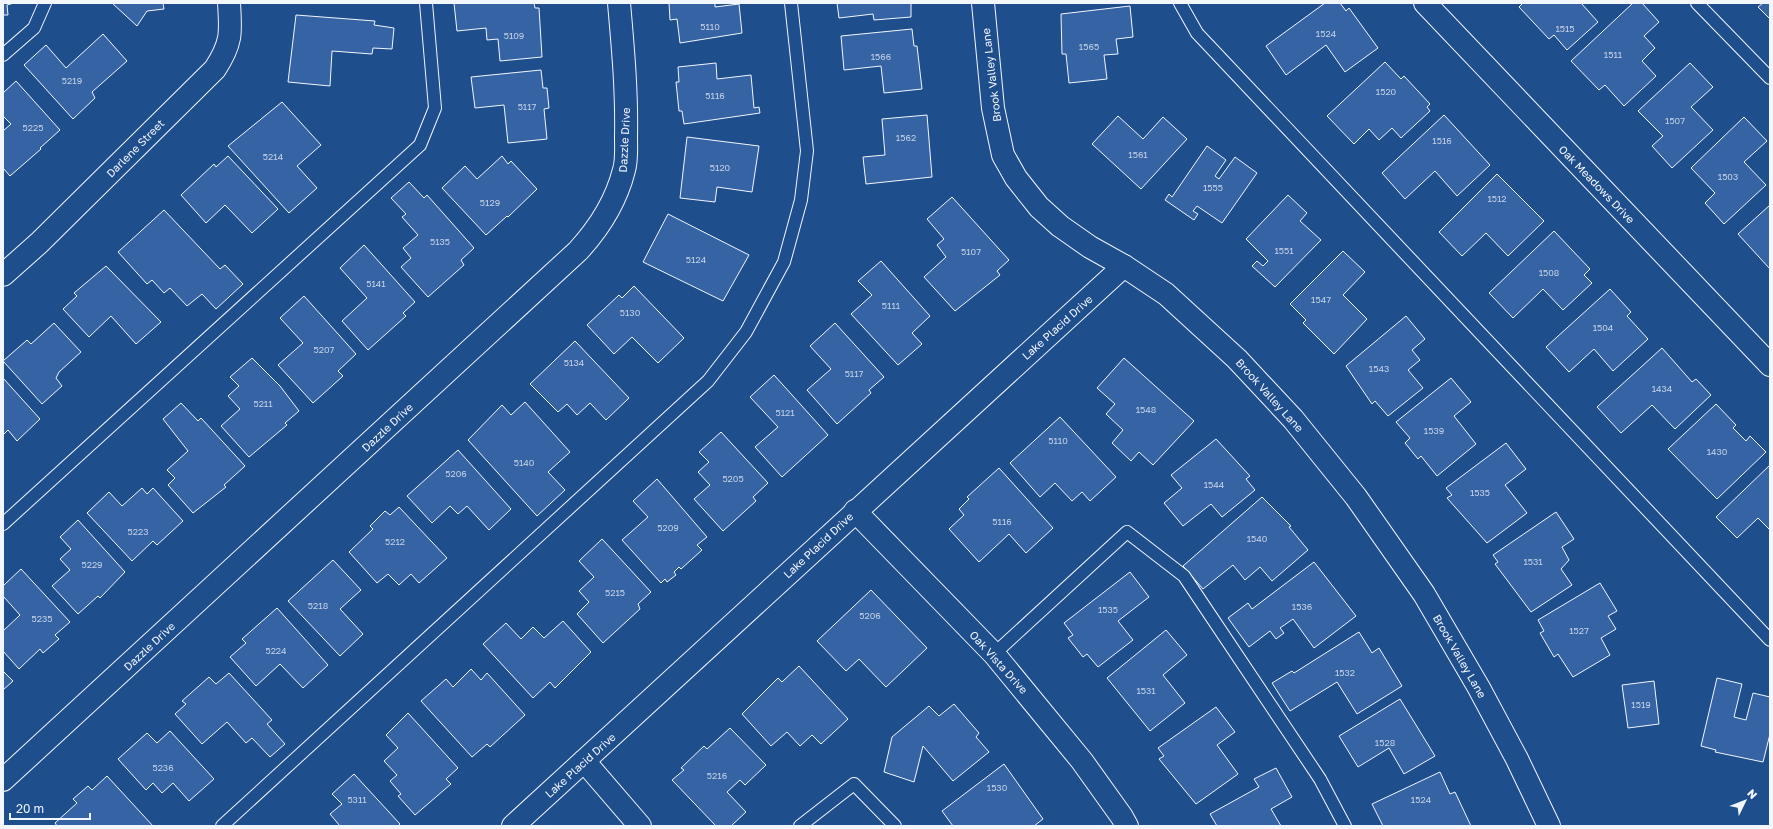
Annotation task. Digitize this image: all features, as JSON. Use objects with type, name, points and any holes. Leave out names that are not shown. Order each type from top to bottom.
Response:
[{"type":"street","name":"Darlene Street","points":[[3,275],[39,243],[215,69],[226,51],[230,36],[229,3]]},
{"type":"street","name":"Dazzle Drive","points":[[3,780],[572,257],[595,233],[610,210],[625,168],[627,105],[620,3]]},
{"type":"street","name":"Brook Valley Lane","points":[[983,3],[993,108],[1003,155],[1016,178],[1039,207],[1060,226],[1090,247],[1124,266],[1166,294],[1237,359],[1293,419],[1356,497],[1424,594],[1479,688],[1549,826]]},
{"type":"street","name":"Oak Meadows Drive","points":[[1426,3],[1770,365]]},
{"type":"street","name":"Lake Placid Drive","points":[[513,826],[1124,266]]},
{"type":"street","name":"Oak Vista Drive","points":[[855,511],[994,654],[1082,760],[1127,826]]},
{"type":"street","points":[[584,761],[640,826]]},
{"type":"lane","points":[[3,55],[34,28],[45,3]]},
{"type":"lane","points":[[3,524],[420,145],[435,108],[426,3]]},
{"type":"lane","points":[[222,826],[708,381],[746,332],[784,262],[801,200],[806,151],[791,3]]},
{"type":"lane","points":[[1180,3],[1197,33],[1770,640]]},
{"type":"lane","points":[[1697,3],[1770,78]]},
{"type":"lane","points":[[994,654],[1127,532],[1184,576],[1320,779],[1345,826]]},
{"type":"lane","points":[[800,826],[854,784],[895,826]]},
{"type":"building","points":[[3,3],[14,3],[7,5],[8,15],[3,15]]},
{"type":"building","points":[[112,3],[163,3],[164,9],[147,11],[137,26]]},
{"type":"building","points":[[454,3],[534,3],[535,8],[539,8],[542,57],[500,61],[498,39],[487,40],[486,28],[457,31]]},
{"type":"building","points":[[669,3],[715,3],[715,7],[739,4],[742,33],[680,43],[677,19],[670,20]]},
{"type":"building","points":[[837,3],[911,3],[911,17],[874,20],[873,14],[839,18]]},
{"type":"building","points":[[1325,3],[1340,3],[1346,11],[1349,8],[1378,48],[1345,72],[1326,45],[1286,75],[1266,46]]},
{"type":"building","points":[[1523,3],[1581,3],[1598,22],[1567,50],[1554,35],[1549,39],[1519,7]]},
{"type":"building","points":[[1633,3],[1642,3],[1659,22],[1644,36],[1655,48],[1642,61],[1656,76],[1624,106],[1605,85],[1599,90],[1571,61]]},
{"type":"building","points":[[1763,3],[1770,3],[1770,19],[1758,7]]},
{"type":"building","points":[[1130,6],[1133,37],[1116,39],[1118,54],[1104,55],[1107,79],[1069,83],[1066,54],[1062,54],[1061,14]]},
{"type":"building","points":[[296,15],[375,21],[374,25],[394,28],[392,49],[373,48],[372,54],[332,51],[330,86],[288,82]]},
{"type":"building","points":[[912,29],[914,46],[917,46],[922,89],[884,93],[881,66],[844,70],[841,36]]},
{"type":"building","points":[[103,34],[127,61],[92,92],[95,98],[73,119],[24,65],[46,45],[66,68]]},
{"type":"building","points":[[1385,62],[1401,79],[1404,76],[1430,104],[1427,107],[1430,111],[1401,138],[1392,128],[1379,140],[1369,129],[1354,144],[1327,116]]},
{"type":"building","points":[[716,63],[717,79],[751,75],[754,108],[759,107],[760,113],[684,124],[682,111],[679,111],[676,82],[679,82],[678,67]]},
{"type":"building","points":[[1690,63],[1713,87],[1691,107],[1713,130],[1672,168],[1652,146],[1663,136],[1638,111]]},
{"type":"building","points":[[541,70],[543,88],[547,88],[549,108],[544,109],[547,139],[508,143],[504,105],[475,108],[471,77]]},
{"type":"building","points":[[16,81],[60,130],[10,176],[3,168],[3,131],[11,124],[3,116],[3,93]]},
{"type":"building","points":[[282,102],[321,145],[297,166],[317,188],[289,213],[228,146]]},
{"type":"building","points":[[927,115],[932,177],[866,184],[863,157],[885,155],[882,119]]},
{"type":"building","points":[[1444,115],[1490,165],[1457,196],[1435,171],[1405,199],[1382,173]]},
{"type":"building","points":[[1118,116],[1143,139],[1163,117],[1187,139],[1141,189],[1092,144]]},
{"type":"building","points":[[1744,117],[1767,141],[1744,162],[1766,185],[1724,224],[1705,203],[1715,193],[1691,168]]},
{"type":"building","points":[[687,137],[759,146],[752,192],[717,187],[715,202],[680,198]]},
{"type":"building","points":[[1207,146],[1226,160],[1215,176],[1219,179],[1235,157],[1257,173],[1222,223],[1197,206],[1193,211],[1198,214],[1194,220],[1165,200],[1169,194],[1172,197]]},
{"type":"building","points":[[228,156],[278,209],[252,233],[225,205],[206,223],[181,195],[214,164],[216,167]]},
{"type":"building","points":[[502,156],[508,164],[511,161],[537,189],[508,217],[507,216],[486,235],[442,188],[465,166],[477,179]]},
{"type":"building","points":[[1497,174],[1544,221],[1508,256],[1486,233],[1462,256],[1439,232]]},
{"type":"building","points":[[409,182],[424,198],[427,195],[474,248],[461,260],[464,265],[428,297],[401,267],[411,258],[403,248],[418,235],[402,217],[406,214],[391,198]]},
{"type":"building","points":[[1288,195],[1307,213],[1300,221],[1321,240],[1275,287],[1252,266],[1257,261],[1263,266],[1268,261],[1246,239]]},
{"type":"building","points":[[952,197],[1009,260],[997,271],[1000,275],[955,311],[924,277],[946,257],[937,245],[944,239],[927,219]]},
{"type":"building","points":[[1770,205],[1770,269],[1738,234]]},
{"type":"building","points":[[164,210],[220,269],[225,265],[243,284],[216,309],[202,294],[187,306],[170,288],[164,293],[152,280],[147,284],[118,252]]},
{"type":"building","points":[[668,214],[749,255],[723,301],[643,262]]},
{"type":"building","points":[[1554,231],[1590,269],[1584,275],[1592,283],[1563,310],[1543,289],[1513,318],[1489,293]]},
{"type":"building","points":[[364,245],[415,302],[403,313],[406,316],[368,350],[342,321],[367,298],[340,268]]},
{"type":"building","points":[[1343,251],[1365,272],[1343,295],[1367,319],[1334,354],[1303,323],[1306,320],[1290,304]]},
{"type":"building","points":[[881,261],[930,316],[912,333],[922,344],[898,365],[851,314],[872,295],[858,281]]},
{"type":"building","points":[[106,266],[161,322],[136,344],[111,316],[89,337],[63,309],[77,296],[74,293]]},
{"type":"building","points":[[634,286],[684,338],[658,363],[632,337],[614,354],[587,325],[619,295],[622,298]]},
{"type":"building","points":[[1610,289],[1631,312],[1627,316],[1648,339],[1613,371],[1594,349],[1569,372],[1546,347]]},
{"type":"building","points":[[304,296],[356,354],[338,371],[343,376],[313,403],[278,365],[303,343],[280,318]]},
{"type":"building","points":[[1406,316],[1425,339],[1412,350],[1420,360],[1408,370],[1423,388],[1388,416],[1375,401],[1372,404],[1346,366]]},
{"type":"building","points":[[54,323],[81,352],[59,372],[56,378],[62,386],[42,404],[3,361],[27,340],[31,344]]},
{"type":"building","points":[[835,323],[884,377],[869,390],[871,393],[837,424],[807,390],[831,369],[810,346]]},
{"type":"building","points":[[575,341],[629,398],[606,420],[590,403],[577,415],[567,404],[558,412],[530,384]]},
{"type":"building","points":[[1662,348],[1692,382],[1696,379],[1711,395],[1675,429],[1652,405],[1621,433],[1597,407]]},
{"type":"building","points":[[252,358],[280,386],[299,411],[285,423],[287,425],[249,457],[221,426],[240,409],[228,396],[239,386],[230,377]]},
{"type":"building","points":[[1124,358],[1194,421],[1153,465],[1139,452],[1131,461],[1112,443],[1123,430],[1106,414],[1115,404],[1097,388]]},
{"type":"building","points":[[774,375],[828,435],[782,477],[755,447],[778,427],[750,397]]},
{"type":"building","points":[[3,378],[40,419],[17,441],[8,430],[3,435]]},
{"type":"building","points":[[1451,378],[1471,402],[1454,416],[1476,444],[1437,476],[1421,456],[1418,459],[1405,443],[1410,438],[1396,422]]},
{"type":"building","points":[[525,402],[570,452],[548,472],[565,490],[537,516],[468,440],[502,405],[511,415]]},
{"type":"building","points":[[181,403],[198,421],[201,418],[245,466],[224,485],[226,487],[193,513],[168,485],[175,478],[167,470],[188,451],[163,419]]},
{"type":"building","points":[[1716,404],[1736,425],[1733,428],[1746,441],[1750,436],[1766,452],[1717,499],[1668,449]]},
{"type":"building","points":[[1060,417],[1116,477],[1090,501],[1082,492],[1072,501],[1055,483],[1040,497],[1010,463]]},
{"type":"building","points":[[721,432],[768,483],[753,497],[756,501],[723,531],[694,499],[710,485],[698,472],[709,462],[699,452]]},
{"type":"building","points":[[1216,439],[1250,476],[1246,479],[1255,490],[1222,517],[1211,504],[1183,526],[1164,503],[1182,488],[1171,475]]},
{"type":"building","points":[[1506,443],[1526,469],[1505,485],[1527,513],[1487,543],[1447,498],[1452,495],[1446,488]]},
{"type":"building","points":[[458,450],[511,509],[489,530],[467,506],[458,514],[450,506],[432,523],[407,496]]},
{"type":"building","points":[[1770,465],[1770,530],[1758,518],[1737,538],[1716,517]]},
{"type":"building","points":[[999,468],[1053,528],[1026,553],[1009,534],[979,562],[949,529],[964,515],[959,509],[969,499],[967,497]]},
{"type":"building","points":[[657,479],[707,537],[697,545],[702,550],[681,569],[679,567],[674,572],[676,575],[667,582],[665,579],[661,583],[622,540],[648,517],[633,501]]},
{"type":"building","points":[[142,488],[147,494],[153,488],[183,521],[157,545],[153,541],[132,561],[87,513],[109,492],[122,506]]},
{"type":"building","points":[[1262,497],[1291,526],[1289,527],[1308,550],[1272,581],[1260,567],[1245,580],[1233,565],[1203,589],[1183,566]]},
{"type":"building","points":[[399,507],[447,558],[419,583],[411,574],[399,585],[388,574],[377,583],[349,552],[373,529],[370,526],[385,511],[390,515]]},
{"type":"building","points":[[1556,512],[1574,539],[1562,547],[1569,560],[1561,569],[1572,585],[1531,612],[1495,564],[1498,562],[1493,555]]},
{"type":"building","points":[[78,520],[125,572],[100,598],[98,596],[78,614],[52,586],[70,570],[60,559],[71,549],[60,537]]},
{"type":"building","points":[[602,539],[651,592],[638,604],[640,609],[603,643],[577,614],[589,602],[579,591],[594,577],[579,561]]},
{"type":"building","points":[[333,560],[361,590],[340,609],[363,634],[340,656],[288,601]]},
{"type":"building","points":[[1314,562],[1356,616],[1314,648],[1293,619],[1280,628],[1284,633],[1276,639],[1270,631],[1249,647],[1228,618],[1248,603],[1252,609]]},
{"type":"building","points":[[21,569],[70,622],[55,635],[59,639],[43,653],[40,649],[19,669],[3,651],[3,631],[20,615],[3,596],[3,586]]},
{"type":"building","points":[[1130,572],[1149,597],[1118,621],[1133,640],[1098,667],[1087,654],[1083,657],[1068,638],[1073,635],[1064,623]]},
{"type":"building","points":[[1600,583],[1617,611],[1608,616],[1616,629],[1601,638],[1610,655],[1573,677],[1558,654],[1554,657],[1540,633],[1544,631],[1538,620]]},
{"type":"building","points":[[871,590],[927,648],[886,687],[859,659],[846,671],[817,641]]},
{"type":"building","points":[[277,608],[328,665],[303,688],[280,664],[256,686],[230,657],[246,643],[242,639]]},
{"type":"building","points":[[563,621],[591,652],[555,688],[550,682],[533,698],[483,644],[506,623],[521,639],[533,627],[544,638]]},
{"type":"building","points":[[1166,630],[1187,655],[1163,675],[1185,703],[1150,731],[1107,678]]},
{"type":"building","points":[[1359,632],[1372,653],[1379,648],[1402,686],[1357,714],[1337,682],[1290,711],[1272,683],[1292,671],[1294,673]]},
{"type":"building","points":[[799,666],[848,719],[821,744],[812,735],[800,746],[787,732],[771,746],[742,714],[778,678],[782,682]]},
{"type":"building","points":[[471,669],[481,680],[487,673],[525,715],[490,747],[487,744],[472,757],[421,701],[446,679],[453,687]]},
{"type":"building","points":[[3,671],[13,681],[3,690]]},
{"type":"building","points":[[229,673],[272,720],[267,724],[285,744],[270,757],[252,738],[246,743],[227,722],[202,744],[175,714],[186,704],[182,701],[209,677],[216,684]]},
{"type":"building","points":[[1717,678],[1742,684],[1734,717],[1746,720],[1753,693],[1770,697],[1770,734],[1763,762],[1715,752],[1716,750],[1701,746]]},
{"type":"building","points":[[1654,681],[1659,724],[1628,728],[1622,685]]},
{"type":"building","points":[[1400,699],[1435,756],[1404,774],[1389,748],[1358,767],[1339,736]]},
{"type":"building","points":[[954,704],[979,733],[976,737],[989,752],[953,781],[923,746],[914,782],[884,772],[892,737],[929,706],[939,716]]},
{"type":"building","points":[[1216,707],[1235,732],[1217,745],[1238,774],[1196,804],[1159,759],[1164,756],[1158,748]]},
{"type":"building","points":[[408,713],[458,768],[446,779],[451,784],[415,815],[398,796],[401,794],[390,781],[397,775],[384,761],[398,748],[386,735]]},
{"type":"building","points":[[730,728],[766,765],[745,785],[740,780],[727,792],[746,812],[731,826],[716,826],[672,780],[684,770],[681,768],[704,746],[707,749]]},
{"type":"building","points":[[170,731],[214,779],[189,801],[173,783],[162,793],[153,783],[146,790],[118,759],[147,733],[157,743]]},
{"type":"building","points":[[1004,764],[1043,819],[1034,826],[953,826],[942,811]]},
{"type":"building","points":[[1276,768],[1292,797],[1271,809],[1281,826],[1217,826],[1210,814],[1259,787],[1254,779]]},
{"type":"building","points":[[1440,772],[1450,794],[1455,792],[1471,826],[1383,826],[1372,804]]},
{"type":"building","points":[[354,774],[400,824],[398,826],[340,826],[330,814],[342,804],[332,794]]},
{"type":"building","points":[[107,776],[153,826],[57,826],[55,823],[77,803],[73,799],[88,786],[92,790]]}]
